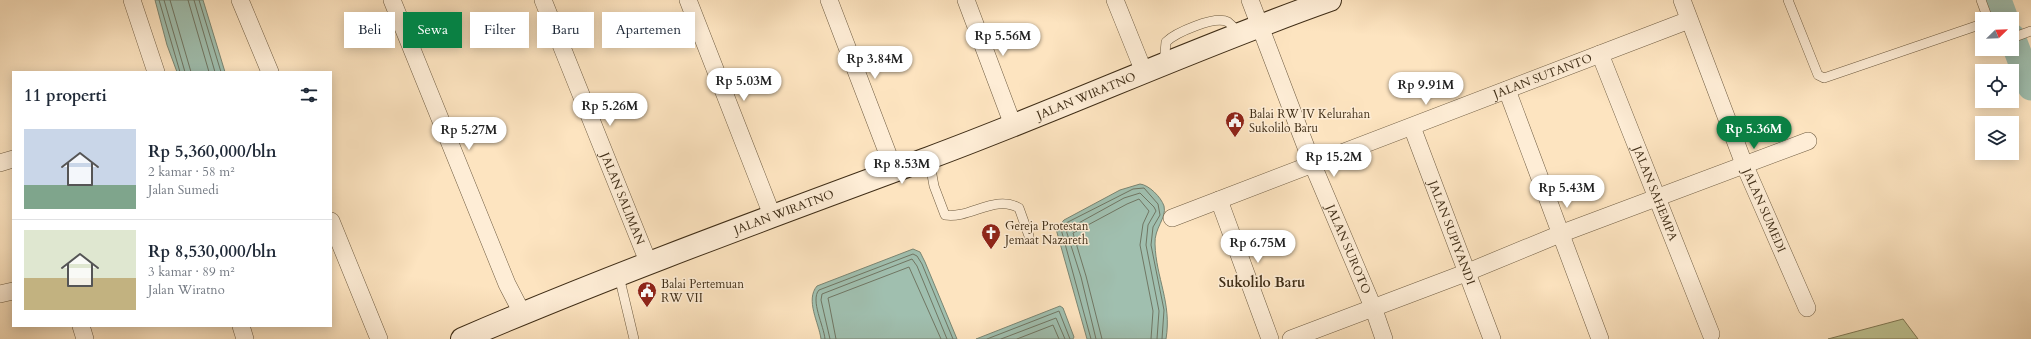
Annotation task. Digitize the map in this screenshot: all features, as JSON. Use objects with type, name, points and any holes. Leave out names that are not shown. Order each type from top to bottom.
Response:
[{"type":"main road","name":"JALAN WIRATNO","points":[[462,339],[522,313],[772,215],[928,158],[1260,25],[1330,0]]},
{"type":"street","points":[[132,0],[156,71]]},
{"type":"street","points":[[240,0],[270,71]]},
{"type":"street","points":[[392,0],[507,284],[522,313]]},
{"type":"street","name":"JALAN SALIMAN","points":[[543,0],[648,264]]},
{"type":"street","points":[[688,0],[772,215]]},
{"type":"street","points":[[829,0],[894,170]]},
{"type":"street","points":[[966,0],[1013,125]]},
{"type":"street","points":[[1115,0],[1144,72]]},
{"type":"street","name":"JALAN SUROTO","points":[[1250,0],[1312,163],[1373,307],[1384,339]]},
{"type":"street","name":"JALAN SUMEDI","points":[[1682,0],[1744,164],[1807,308]]},
{"type":"street","name":"JALAN SUTANTO","points":[[1172,218],[1312,163],[1412,127],[1689,20]]},
{"type":"street","name":"JALAN SAHEMPA","points":[[1600,54],[1711,334]]},
{"type":"street","points":[[1507,90],[1600,339]]},
{"type":"street","name":"JALAN SUPIYANDI","points":[[1412,127],[1468,272],[1492,339]]},
{"type":"street","points":[[1291,339],[1468,272],[1560,234],[1808,141]]},
{"type":"street","points":[[1219,200],[1270,339]]},
{"type":"street","points":[[332,224],[379,339]]},
{"type":"street","points":[[0,294],[12,291]]},
{"type":"street","points":[[81,327],[85,339]]},
{"type":"street","points":[[241,327],[245,339]]},
{"type":"lane","points":[[1788,0],[1818,75],[1824,78],[1975,26]]},
{"type":"lane","points":[[1981,0],[1985,12]]},
{"type":"lane","points":[[2019,36],[2030,32]]},
{"type":"lane","points":[[928,158],[934,186],[945,215],[953,216],[990,205],[1005,203],[1013,204],[1019,208],[1029,236]]},
{"type":"lane","points":[[619,276],[634,339]]},
{"type":"green space","points":[[1903,319],[1918,339],[1828,339]]},
{"type":"water","points":[[155,0],[203,0],[225,71],[177,71],[167,45]]},
{"type":"water","points":[[1140,184],[1154,192],[1164,206],[1164,215],[1156,233],[1155,244],[1167,314],[1166,339],[1087,339],[1056,229],[1064,220],[1120,190]]},
{"type":"water","points":[[913,249],[920,252],[925,262],[957,339],[821,339],[812,305],[812,298],[817,286]]},
{"type":"water","points":[[1060,306],[1063,308],[1074,337],[1073,339],[976,339]]},
{"type":"waterway","points":[[1998,0],[2002,12]]},
{"type":"waterway","points":[[2019,55],[2031,87]]},
{"type":"place","name":"Balai RW IV Kelurahan Sukolilo Baru","points":[[1235,138]]},
{"type":"place","name":"Gereja Protestan Jemaat Nazareth","points":[[991,250]]},
{"type":"place","name":"Balai Pertemuan RW VII","points":[[647,308]]},
{"type":"district","name":"Sukolilo Baru","points":[[1262,282]]}]
